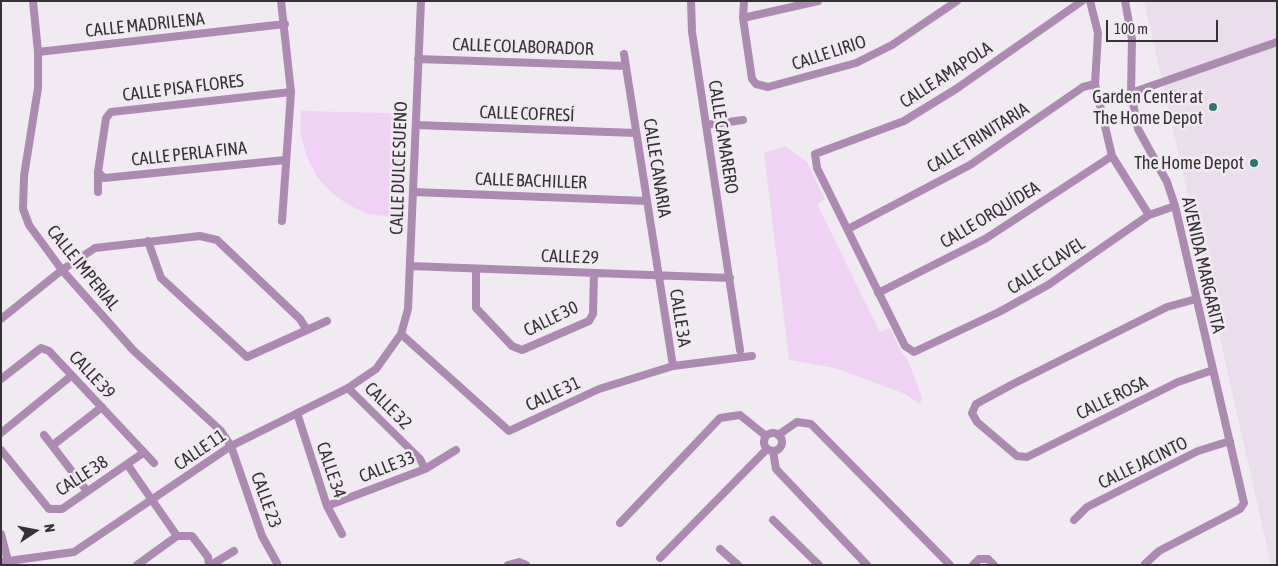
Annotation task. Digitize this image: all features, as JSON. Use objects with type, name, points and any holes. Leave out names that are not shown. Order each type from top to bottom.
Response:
[{"type":"street","name":"CALLE IMPERIAL","points":[[33,1],[38,52],[38,88],[24,176],[23,209],[29,225],[62,270],[133,350],[222,431],[231,446]]},
{"type":"street","points":[[281,1],[291,92],[282,221]]},
{"type":"street","name":"CALLE DULCE SUENO","points":[[401,334],[408,309],[421,1]]},
{"type":"street","name":"CALLE CAMARERO","points":[[691,1],[692,32],[740,350]]},
{"type":"street","points":[[744,1],[743,18],[818,1]]},
{"type":"street","name":"CALLE LIRIO","points":[[743,18],[752,79],[756,84],[768,87],[856,63],[892,45],[957,1]]},
{"type":"street","name":"CALLE AMAPOLA","points":[[848,229],[817,168],[815,154],[904,120],[956,89],[1082,1]]},
{"type":"street","points":[[1090,1],[1098,34],[1095,84],[1112,156],[1149,214]]},
{"type":"street","name":"AVENIDA MARGARITA","points":[[1125,1],[1132,39],[1131,93],[1138,130],[1168,182],[1175,206],[1244,503],[1240,509],[1159,551],[1145,564]]},
{"type":"street","name":"CALLE MADRILENA","points":[[38,52],[285,24]]},
{"type":"street","points":[[1131,93],[1277,42]]},
{"type":"street","name":"CALLE CANARIA","points":[[624,54],[658,275]]},
{"type":"street","name":"CALLE COLABORADOR","points":[[418,59],[626,66]]},
{"type":"street","name":"CALLE TRINITARIA","points":[[848,229],[970,165],[1083,87],[1095,84]]},
{"type":"street","name":"CALLE PISA FLORES","points":[[98,172],[106,118],[111,112],[291,92]]},
{"type":"street","points":[[706,125],[743,120]]},
{"type":"street","name":"CALLE COFRESÍ","points":[[416,125],[636,133]]},
{"type":"street","name":"CALLE ORQUÍDEA","points":[[878,293],[985,239],[1112,156]]},
{"type":"street","name":"CALLE PERLA FINA","points":[[98,172],[104,178],[285,160]]},
{"type":"street","points":[[98,172],[98,192]]},
{"type":"street","name":"CALLE BACHILLER","points":[[413,192],[647,201]]},
{"type":"street","name":"CALLE CLAVEL","points":[[878,293],[905,346],[914,352],[999,312],[1048,285],[1149,214],[1175,206]]},
{"type":"street","points":[[848,229],[878,293]]},
{"type":"street","points":[[2,318],[62,270],[95,248],[200,236],[217,240],[300,320],[307,330]]},
{"type":"street","points":[[148,241],[161,278],[247,357],[327,321]]},
{"type":"street","name":"CALLE 29","points":[[410,266],[730,278]]},
{"type":"street","name":"CALLE 30","points":[[476,269],[476,308],[512,346],[522,350],[589,321],[593,314],[594,273]]},
{"type":"street","name":"CALLE 3A","points":[[658,275],[673,366]]},
{"type":"street","name":"CALLE ROSA","points":[[1196,299],[1168,307],[1013,384],[976,404],[972,413],[977,422],[1017,456],[1027,457],[1178,382],[1213,370]]},
{"type":"street","name":"CALLE 31","points":[[401,334],[509,431],[599,390],[673,366],[752,356]]},
{"type":"street","name":"CALLE 11","points":[[6,563],[74,552],[231,446],[348,388],[376,369],[401,334]]},
{"type":"street","name":"CALLE 39","points":[[1,379],[41,348],[49,351],[154,464]]},
{"type":"street","points":[[1,433],[71,376]]},
{"type":"street","name":"CALLE 32","points":[[348,388],[420,459],[425,469]]},
{"type":"street","points":[[54,445],[102,407]]},
{"type":"street","name":"CALLE 34","points":[[297,414],[327,506],[342,534]]},
{"type":"street","points":[[620,523],[720,418],[740,415],[766,436]]},
{"type":"street","points":[[778,435],[797,422],[811,424],[950,565]]},
{"type":"street","points":[[778,435],[772,433],[766,436],[764,443],[770,450],[776,469],[867,565]]},
{"type":"street","points":[[44,435],[54,445],[86,490]]},
{"type":"street","points":[[660,558],[770,450],[781,445],[778,435]]},
{"type":"street","name":"CALLE JACINTO","points":[[1074,520],[1087,507],[1198,451],[1230,441]]},
{"type":"street","name":"CALLE 23","points":[[231,446],[262,536],[277,563]]},
{"type":"street","name":"CALLE 38","points":[[1,450],[49,509],[62,509],[86,490],[143,453]]},
{"type":"street","name":"CALLE 33","points":[[327,506],[425,469],[456,450]]},
{"type":"street","points":[[127,464],[177,536]]},
{"type":"street","points":[[773,520],[819,565]]},
{"type":"street","points":[[1,534],[6,563]]},
{"type":"street","points":[[137,565],[177,536],[192,536],[208,557],[210,565],[234,551]]},
{"type":"street","points":[[720,549],[738,565]]},
{"type":"street","points":[[973,565],[979,559],[988,559],[994,565]]},
{"type":"street","points":[[508,565],[519,562],[526,565]]},
{"type":"shaded area","points":[[1144,1],[1277,1],[1277,565],[1271,565]]},
{"type":"shaded area","points":[[301,111],[392,113],[400,116],[403,123],[401,160],[406,162],[404,214],[392,217],[367,214],[347,204],[332,193],[317,177],[306,155],[300,131]]},
{"type":"shaded area","points":[[785,146],[807,162],[825,199],[817,204],[880,332],[890,328],[902,353],[907,358],[922,397],[920,404],[905,394],[835,368],[789,360],[764,153]]},
{"type":"place","name":"Garden Center at The Home Depot","points":[[1213,107]]},
{"type":"place","name":"The Home Depot","points":[[1254,163]]}]
